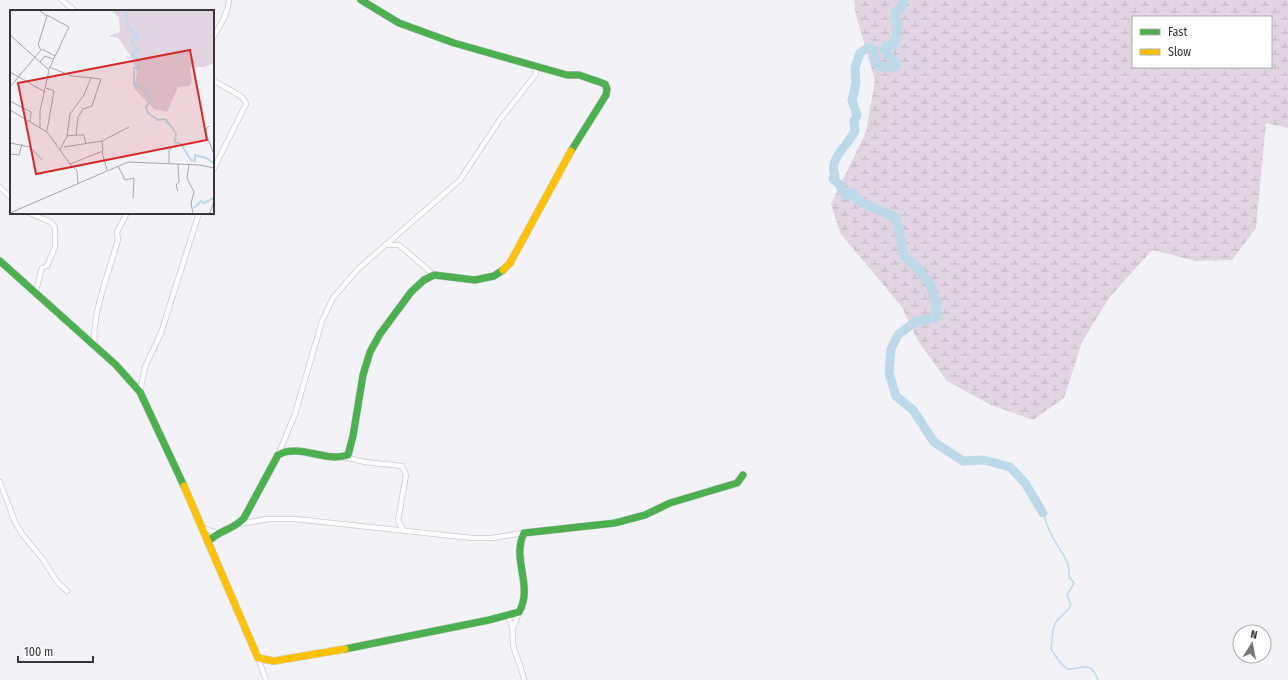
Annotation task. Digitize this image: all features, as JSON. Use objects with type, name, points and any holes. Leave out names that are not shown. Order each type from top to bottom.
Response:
[{"type":"street","points":[[62,0],[73,10]]},
{"type":"street","points":[[214,36],[223,21],[229,0]]},
{"type":"street","points":[[361,0],[400,24],[454,43],[531,63],[567,75],[579,75],[597,80],[605,84],[607,89],[606,95],[577,140],[510,263],[502,272],[483,281],[434,275],[399,245],[387,245]]},
{"type":"street","points":[[239,524],[248,511],[278,454],[295,414],[322,320],[333,298],[346,281],[460,180],[499,121],[536,74],[535,67],[531,63]]},
{"type":"street","points":[[214,81],[220,86],[242,96],[246,104],[214,168]]},
{"type":"street","points":[[0,187],[10,197]]},
{"type":"street","points":[[32,214],[51,222],[55,227],[55,247],[47,266],[42,268],[35,294]]},
{"type":"street","points":[[95,346],[94,331],[98,310],[118,239],[118,232],[127,214]]},
{"type":"street","points":[[140,392],[145,367],[161,333],[199,214]]},
{"type":"street","points":[[0,261],[35,294],[95,346],[140,392],[176,467],[266,680]]},
{"type":"street","points":[[353,460],[351,448],[362,380],[370,352],[384,329],[416,286],[434,275]]},
{"type":"street","points":[[344,457],[351,448]]},
{"type":"street","points":[[278,454],[290,451],[344,457],[353,460],[402,466],[406,475],[398,521],[391,529]]},
{"type":"street","points":[[208,542],[217,533],[239,524],[268,519],[295,519],[472,538],[492,538],[511,534],[615,523],[645,515],[670,503],[737,483],[743,475]]},
{"type":"street","points":[[0,482],[15,522],[22,534],[42,558],[58,583],[67,591]]},
{"type":"street","points":[[398,521],[404,531]]},
{"type":"street","points":[[201,527],[217,533]]},
{"type":"street","points":[[524,533],[519,545],[525,602],[519,612],[514,626],[514,648],[521,662],[524,680]]},
{"type":"street","points":[[511,534],[519,545]]},
{"type":"street","points":[[258,658],[274,661],[315,654],[519,612]]},
{"type":"street","points":[[507,615],[514,626]]},
{"type":"green space","points":[[854,0],[1288,0],[1288,128],[1266,123],[1256,228],[1232,260],[1196,261],[1152,250],[1109,298],[1082,342],[1064,398],[1033,420],[991,405],[947,381],[918,341],[902,307],[840,233],[831,204],[866,132],[875,80],[856,15]]},
{"type":"waterway","points":[[904,0],[900,9],[895,12],[895,18],[898,24],[894,45],[886,46],[884,50],[896,63],[895,67],[891,68],[878,66],[874,57],[874,50],[869,47],[860,53],[855,68],[856,83],[852,100],[857,115],[854,121],[855,131],[836,158],[834,163],[835,175],[833,179],[839,184],[845,195],[852,193],[860,202],[896,218],[904,256],[918,269],[930,284],[937,305],[936,318],[916,321],[898,335],[891,349],[889,373],[896,396],[913,410],[934,442],[963,461],[984,460],[1010,467],[1025,483],[1043,513]]},
{"type":"waterway","points":[[1043,513],[1051,534],[1066,560],[1069,577],[1074,583],[1067,595],[1071,605],[1056,622],[1051,649],[1059,661],[1067,669],[1089,668],[1098,680]]},
{"type":"traffic: fast","points":[[361,0],[399,23],[454,43],[567,75],[579,75],[605,84],[607,89],[606,95],[571,151]]},
{"type":"traffic: fast","points":[[0,261],[116,365],[140,392],[184,486]]},
{"type":"traffic: fast","points":[[208,542],[216,535],[236,525],[244,518],[278,455],[295,451],[331,457],[348,455],[353,436],[363,375],[370,352],[380,334],[411,292],[424,280],[434,275],[475,280],[494,276],[503,270]]},
{"type":"traffic: fast","points":[[345,649],[489,620],[519,612],[523,602],[524,592],[520,553],[524,533],[615,523],[645,515],[670,503],[737,483],[743,475]]},
{"type":"traffic: slow","points":[[503,270],[510,263],[571,151]]},
{"type":"traffic: slow","points":[[184,486],[258,658],[274,661],[345,649]]}]
